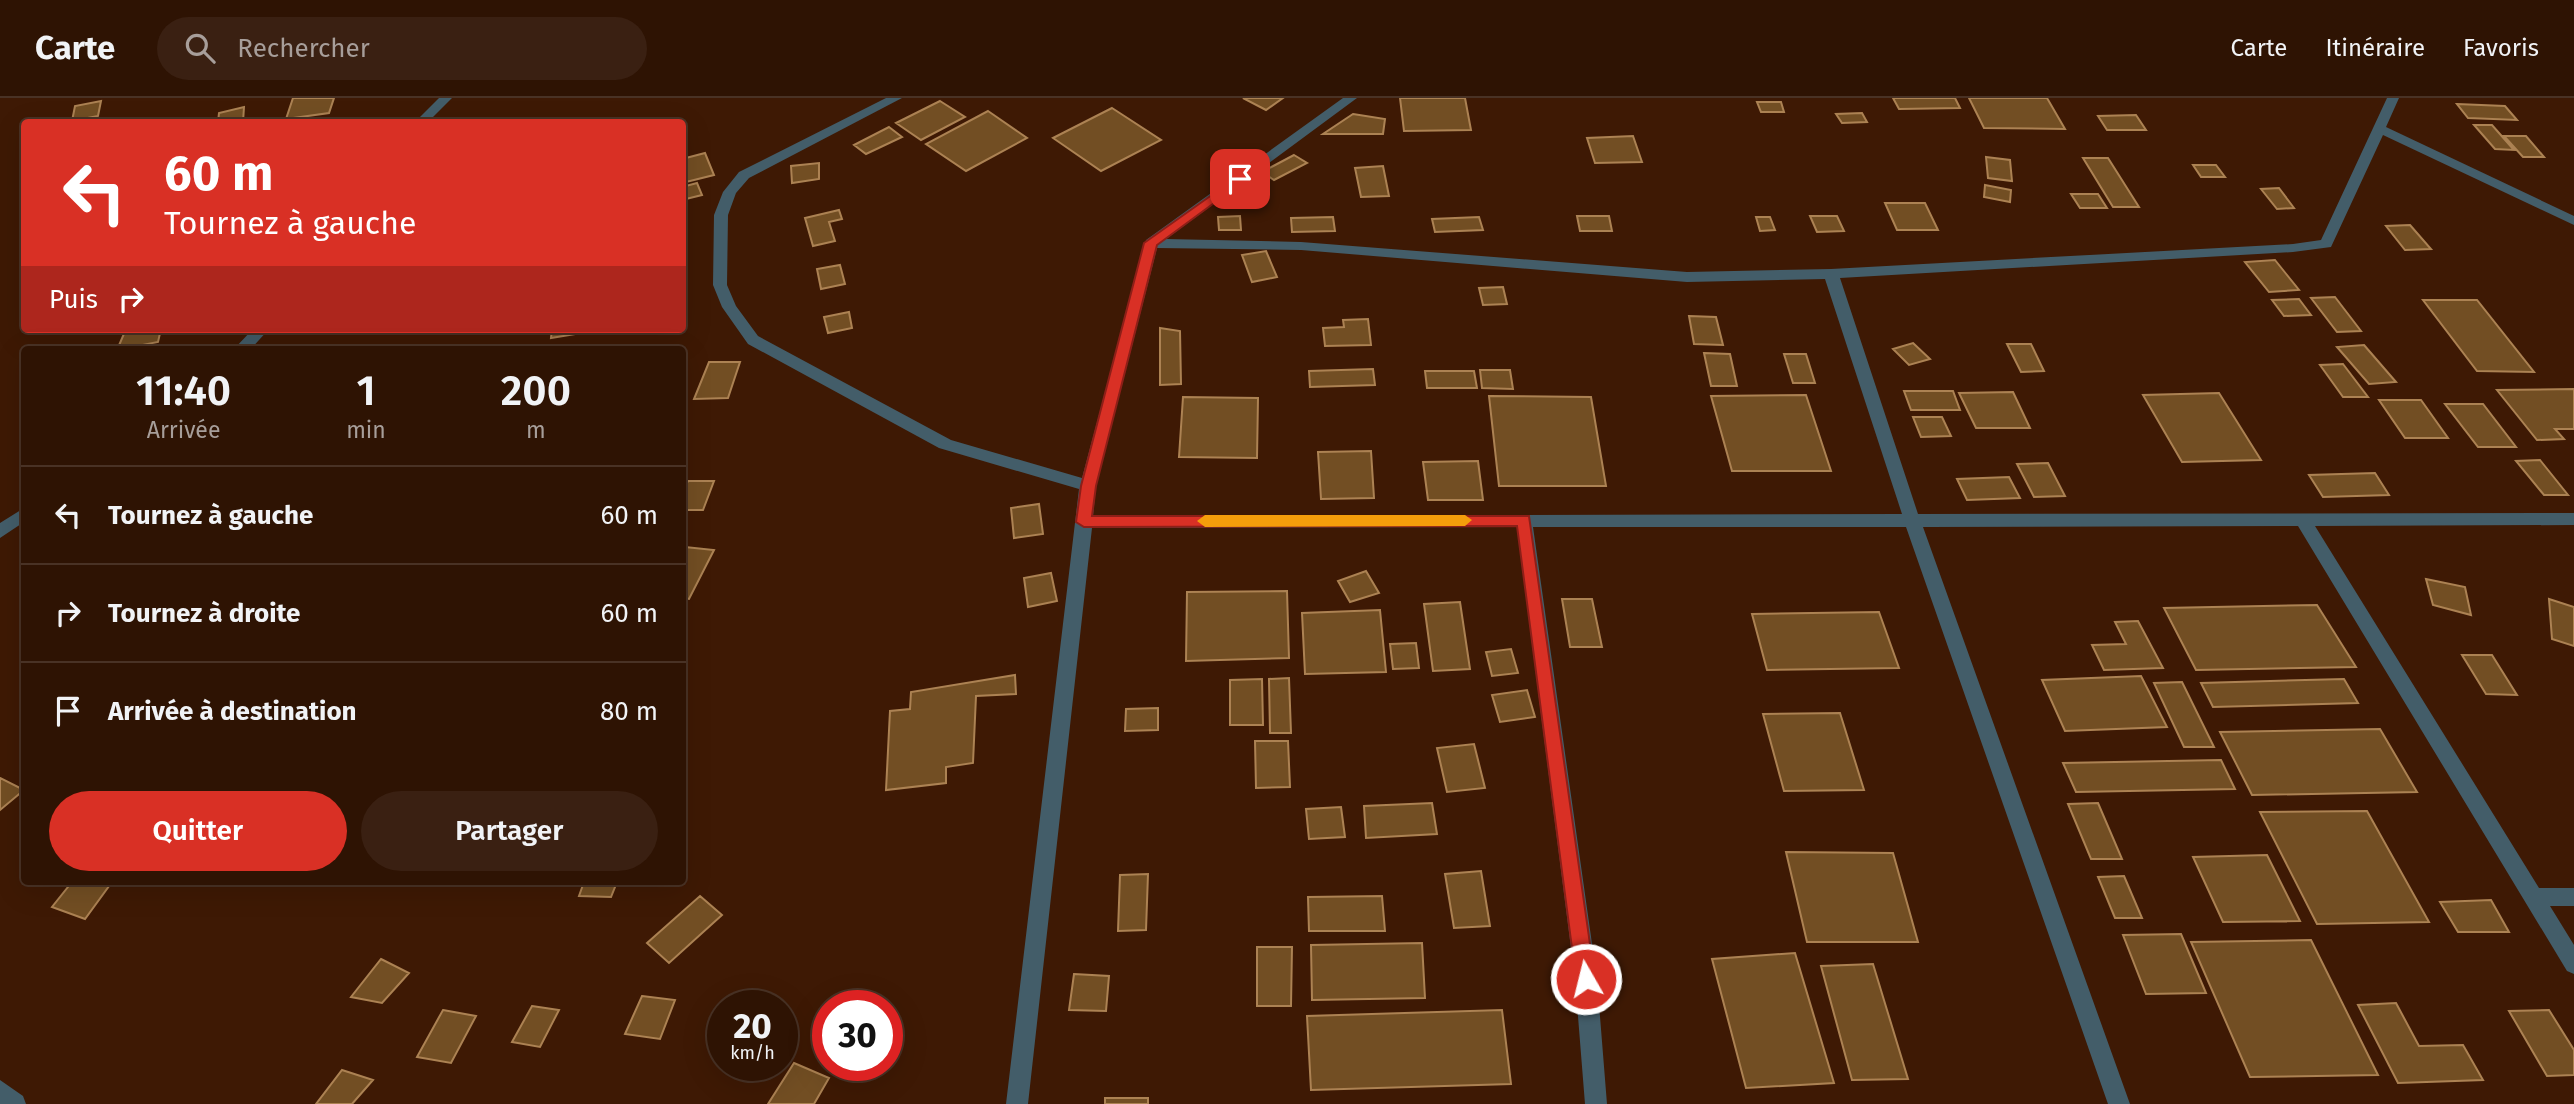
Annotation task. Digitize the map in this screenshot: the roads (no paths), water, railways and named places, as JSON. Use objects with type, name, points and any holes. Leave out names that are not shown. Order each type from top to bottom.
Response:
[{"type":"street","points":[[424,119],[446,98]]},
{"type":"street","points":[[896,98],[744,175],[730,192],[722,215],[720,285],[729,307],[753,340],[945,444],[1088,486]]},
{"type":"street","points":[[1017,1104],[1088,486],[1151,243],[1351,98]]},
{"type":"street","points":[[1151,243],[1301,246],[1687,277],[1831,274],[2280,249],[2326,243],[2393,98]]},
{"type":"street","points":[[2379,128],[2574,221]]},
{"type":"street","points":[[1831,274],[1912,520],[2119,1104]]},
{"type":"street","points":[[245,346],[258,333]]},
{"type":"street","points":[[0,532],[21,516]]},
{"type":"street","points":[[1084,522],[2574,519]]},
{"type":"street","points":[[1524,520],[1586,979],[1596,1104]]},
{"type":"street","points":[[2303,520],[2574,964]]},
{"type":"street","points":[[2534,897],[2574,897]]},
{"type":"street","points":[[0,1091],[15,1104]]}]
